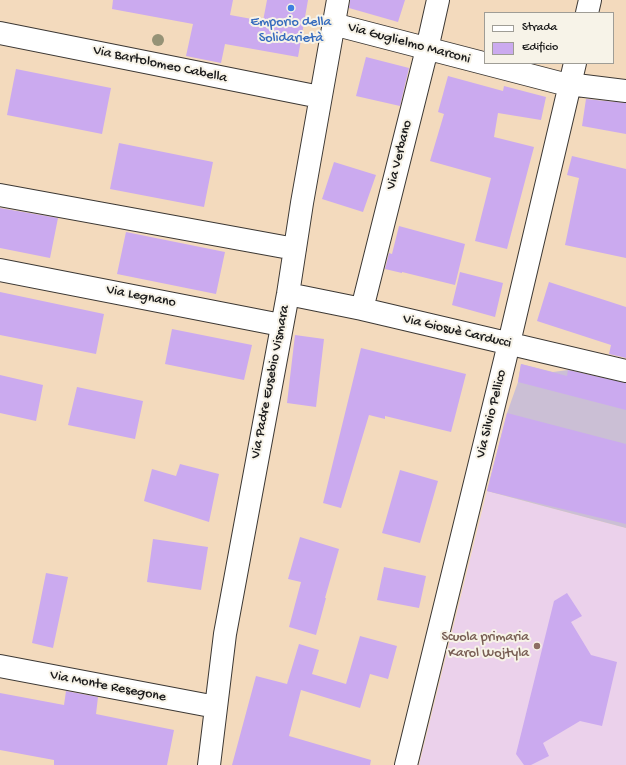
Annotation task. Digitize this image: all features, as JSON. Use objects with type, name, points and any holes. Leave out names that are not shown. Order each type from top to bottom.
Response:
[{"type":"street","name":"Via Padre Eusebio Vismara","points":[[209,765],[225,634],[281,324],[288,294],[320,97],[338,0]]},
{"type":"street","name":"Via Verbano","points":[[362,309],[438,0]]},
{"type":"street","points":[[587,12],[590,0]]},
{"type":"street","name":"Via Guglielmo Marconi","points":[[333,24],[484,64]]},
{"type":"street","name":"Via Bartolomeo Cabella","points":[[0,33],[320,97]]},
{"type":"street","name":"Via Guglielmo Marconi","points":[[486,64],[560,83],[626,92]]},
{"type":"street","name":"Via Silvio Pellico","points":[[406,765],[575,64]]},
{"type":"street","points":[[0,195],[295,249]]},
{"type":"street","name":"Via Legnano","points":[[0,270],[281,324]]},
{"type":"street","name":"Via Giosuè Carducci","points":[[288,294],[362,309],[508,345],[626,371]]},
{"type":"street","name":"Via Monte Resegone","points":[[0,666],[216,707]]},
{"type":"shaded area","points":[[521,364],[553,372],[568,370],[626,384],[626,528],[487,491],[507,413],[518,382]]},
{"type":"shaded area","name":"Scuola primaria Karol Wojtyla","points":[[487,491],[626,528],[626,765],[419,765]]},
{"type":"building","points":[[113,0],[233,0],[230,15],[263,21],[267,0],[308,0],[298,57],[225,44],[221,63],[186,56],[193,24],[112,9]]},
{"type":"building","points":[[350,0],[405,0],[398,22],[349,8]]},
{"type":"building","points":[[366,57],[409,68],[400,106],[356,96]]},
{"type":"building","points":[[16,69],[111,88],[102,134],[7,115]]},
{"type":"building","points":[[448,76],[503,91],[504,86],[546,97],[541,120],[498,113],[494,137],[534,147],[507,249],[475,241],[491,178],[430,161],[444,114],[438,112]]},
{"type":"building","points":[[586,99],[626,103],[626,134],[582,126]]},
{"type":"building","points":[[119,143],[213,162],[204,207],[110,189]]},
{"type":"building","points":[[572,156],[626,169],[626,258],[565,245],[579,178],[567,175]]},
{"type":"building","points":[[334,162],[376,175],[363,212],[322,199]]},
{"type":"building","points":[[0,208],[58,218],[50,258],[0,248]]},
{"type":"building","points":[[399,226],[465,244],[455,285],[385,269],[389,253],[392,254]]},
{"type":"building","points":[[126,232],[225,252],[216,294],[117,274]]},
{"type":"building","points":[[460,272],[503,283],[495,317],[452,305]]},
{"type":"building","points":[[549,282],[626,307],[626,358],[609,354],[611,345],[537,321]]},
{"type":"building","points":[[0,292],[104,314],[96,354],[0,335]]},
{"type":"building","points":[[172,329],[252,345],[244,380],[165,364]]},
{"type":"building","points":[[295,335],[324,339],[316,407],[287,403]]},
{"type":"building","points":[[361,348],[466,374],[451,432],[385,416],[385,419],[369,415],[341,508],[323,503]]},
{"type":"building","points":[[521,364],[567,376],[568,370],[626,383],[626,410],[518,382]]},
{"type":"building","points":[[0,375],[43,385],[36,421],[0,413]]},
{"type":"building","points":[[77,387],[143,401],[135,439],[68,425]]},
{"type":"building","points":[[507,413],[626,444],[626,524],[487,491]]},
{"type":"building","points":[[180,464],[219,474],[209,522],[144,501],[152,469],[176,476]]},
{"type":"building","points":[[400,470],[438,481],[420,543],[382,533]]},
{"type":"building","points":[[300,537],[339,549],[316,635],[289,627],[301,582],[288,579]]},
{"type":"building","points":[[153,539],[208,547],[201,590],[147,582]]},
{"type":"building","points":[[384,567],[426,576],[419,608],[377,600]]},
{"type":"building","points":[[46,573],[68,577],[53,648],[32,643]]},
{"type":"building","points":[[567,593],[582,616],[571,622],[591,655],[617,662],[602,726],[580,721],[543,743],[549,756],[531,765],[524,765],[516,754],[554,601]]},
{"type":"building","points":[[360,636],[397,646],[388,679],[370,674],[360,708],[301,690],[289,736],[371,760],[370,765],[232,765],[256,676],[287,684],[299,644],[319,650],[312,674],[346,684]]},
{"type":"building","points":[[66,691],[98,697],[96,714],[174,730],[167,765],[54,765],[54,760],[0,750],[0,693],[64,705]]},
{"type":"place","name":"Emporio della Solidarietà","points":[[291,8]]},
{"type":"place","name":"Scuola primaria Karol Wojtyla","points":[[537,646]]}]
